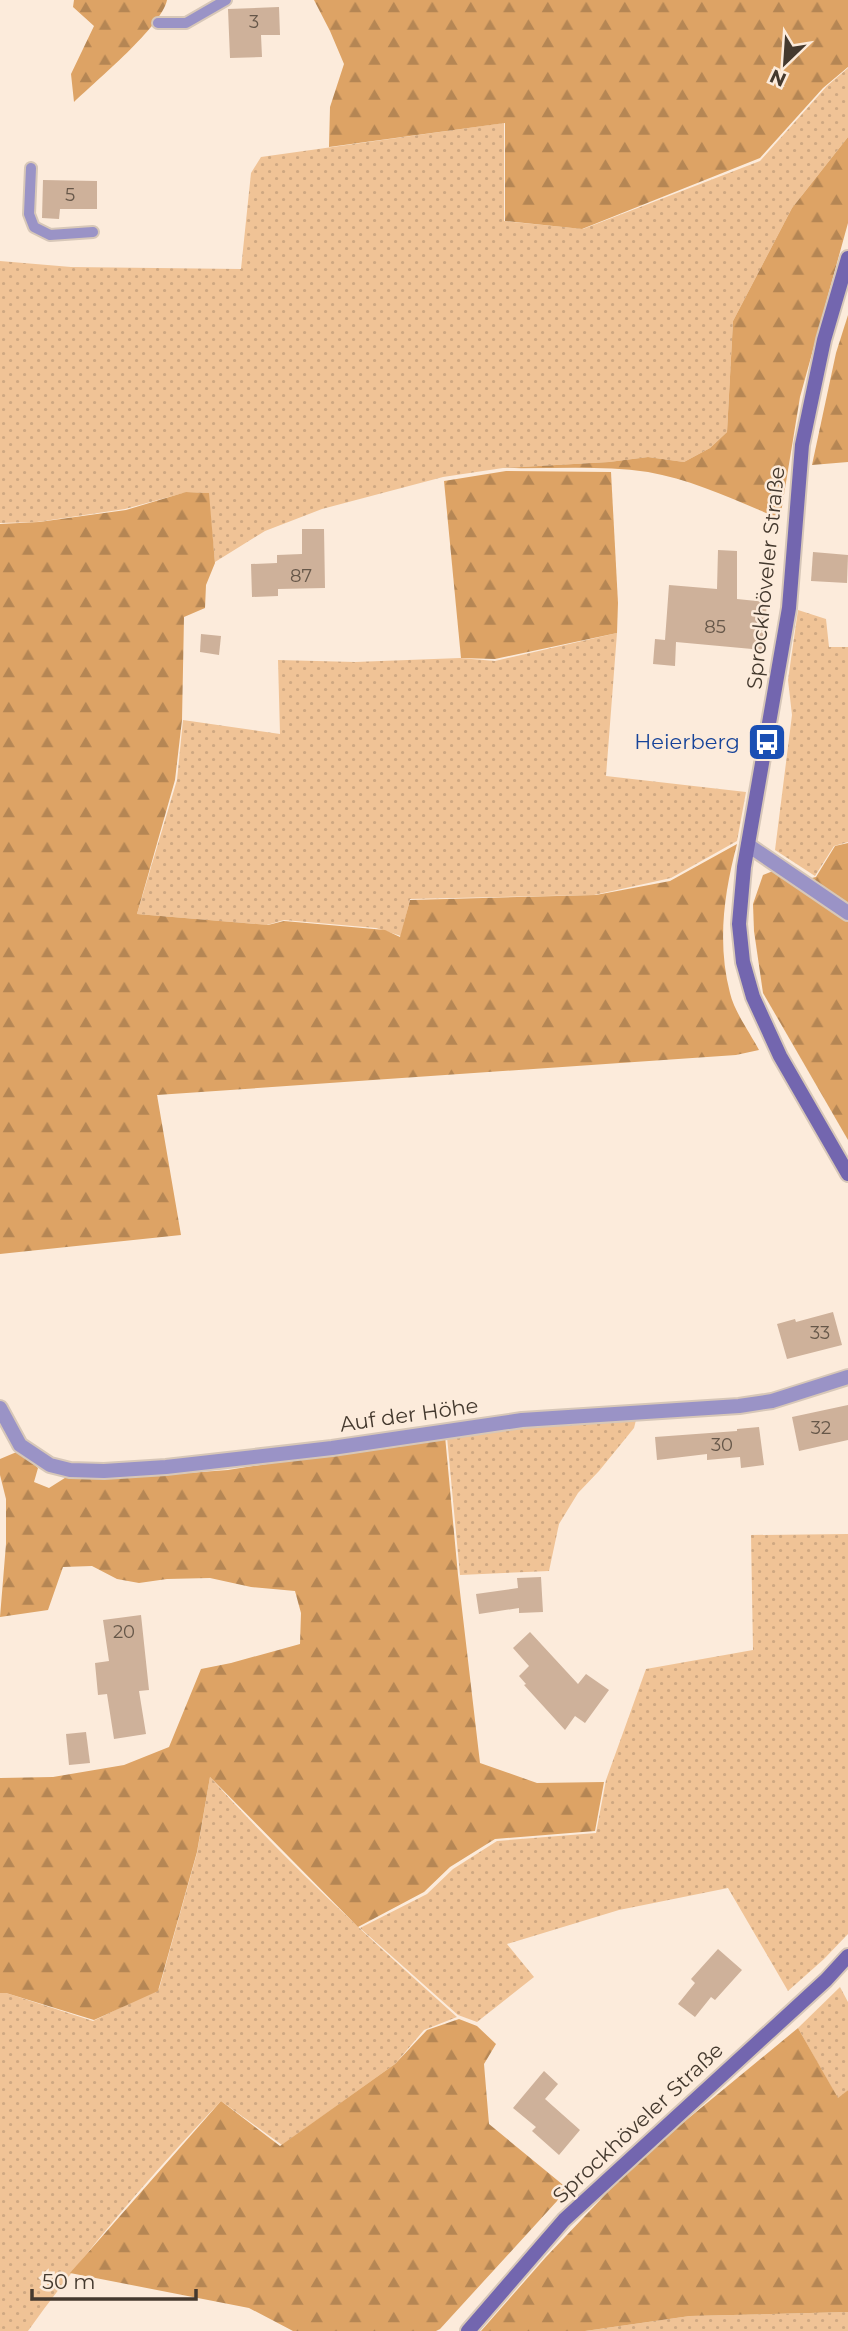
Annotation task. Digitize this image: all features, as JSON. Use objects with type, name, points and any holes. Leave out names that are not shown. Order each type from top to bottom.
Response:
[{"type":"street","name":"Sprockhöveler Straße","points":[[848,258],[824,340],[802,445],[789,608],[748,845],[739,924],[743,962],[753,997],[780,1056],[848,1174]]},
{"type":"street","points":[[748,845],[848,913]]},
{"type":"street","name":"Auf der Höhe","points":[[0,1408],[20,1445],[50,1465],[70,1470],[104,1471],[166,1467],[332,1448],[522,1420],[739,1406],[772,1401],[848,1377]]},
{"type":"street","name":"Sprockhöveler Straße","points":[[468,2331],[564,2220],[826,1980],[848,1956]]},
{"type":"lane","points":[[158,23],[186,23],[226,0]]},
{"type":"lane","points":[[31,168],[29,214],[34,227],[50,235],[93,232]]},
{"type":"shaded area","points":[[848,68],[848,137],[792,208],[733,321],[727,432],[710,448],[684,462],[648,457],[503,468],[443,477],[322,509],[265,531],[215,562],[208,493],[187,492],[125,509],[37,522],[0,523],[0,261],[71,267],[241,269],[251,173],[261,157],[504,123],[504,221],[583,229],[760,161],[827,86]]},
{"type":"shaded area","points":[[798,610],[826,619],[829,647],[848,647],[848,842],[834,846],[815,876],[775,850],[792,715],[788,680]]},
{"type":"shaded area","points":[[617,633],[606,776],[746,792],[737,841],[671,878],[594,895],[410,899],[401,936],[376,928],[284,920],[267,925],[137,914],[177,780],[183,720],[280,734],[278,660],[355,662],[460,658],[495,661]]},
{"type":"shaded area","points":[[636,1420],[634,1428],[578,1493],[559,1524],[549,1571],[460,1575],[447,1437],[521,1426]]},
{"type":"shaded area","points":[[848,1534],[848,1934],[788,1991],[728,1888],[619,1910],[507,1944],[534,1977],[477,2022],[458,2015],[360,1928],[427,1894],[453,1869],[497,1841],[596,1833],[606,1780],[646,1669],[753,1650],[751,1535]]},
{"type":"shaded area","points":[[210,1777],[330,1900],[457,2017],[424,2030],[395,2064],[282,2145],[221,2101],[120,2213],[28,2331],[0,2331],[0,1993],[93,2021],[159,1989],[197,1853]]},
{"type":"shaded area","points":[[840,1987],[848,2002],[848,2090],[838,2099],[798,2028]]},
{"type":"shaded area","points":[[848,2312],[848,2331],[585,2331],[690,2316]]},
{"type":"green space","points":[[74,0],[167,0],[141,38],[74,102],[71,74],[94,26],[73,7]]},
{"type":"green space","points":[[314,0],[848,0],[848,67],[823,88],[760,158],[582,229],[505,221],[505,123],[329,147],[330,107],[344,64]]},
{"type":"green space","points":[[848,137],[848,223],[800,397],[780,519],[732,498],[648,472],[594,468],[503,468],[648,457],[684,462],[710,448],[727,432],[733,321],[792,208]]},
{"type":"green space","points":[[848,315],[848,462],[812,465],[836,353]]},
{"type":"green space","points":[[506,471],[611,472],[618,603],[617,633],[495,659],[461,658],[444,481]]},
{"type":"green space","points":[[186,492],[209,493],[215,563],[206,585],[205,608],[184,617],[182,720],[175,780],[137,914],[268,925],[284,921],[385,930],[400,937],[410,900],[596,895],[670,881],[737,844],[726,899],[724,956],[732,1000],[759,1050],[736,1055],[157,1095],[181,1235],[0,1254],[0,524],[39,522],[126,510]]},
{"type":"green space","points":[[848,843],[848,910],[803,880],[816,877],[835,846]]},
{"type":"green space","points":[[773,871],[801,881],[848,914],[848,1140],[763,993],[753,904],[763,875]]},
{"type":"green space","points":[[445,1436],[480,1763],[537,1783],[604,1782],[595,1831],[495,1839],[450,1867],[424,1892],[358,1927],[210,1777],[197,1852],[158,1991],[94,2020],[0,1993],[0,1778],[53,1777],[124,1765],[169,1747],[201,1669],[300,1644],[301,1613],[295,1591],[251,1587],[210,1578],[139,1583],[117,1579],[92,1566],[63,1567],[48,1610],[0,1617],[6,1544],[6,1499],[0,1475],[0,1459],[19,1451],[38,1468],[34,1482],[49,1488],[68,1476],[107,1479],[228,1470]]},
{"type":"green space","points":[[459,2019],[477,2026],[496,2044],[484,2064],[489,2124],[568,2189],[440,2329],[293,2331],[249,2308],[70,2273],[221,2101],[280,2146],[395,2064],[427,2030]]},
{"type":"green space","points":[[798,2028],[838,2098],[848,2090],[848,2312],[690,2316],[585,2331],[481,2331],[546,2257],[639,2159]]},
{"type":"building","points":[[279,7],[280,35],[261,35],[262,57],[230,58],[228,9]]},
{"type":"building","points":[[43,180],[97,181],[97,209],[60,209],[59,219],[42,218]]},
{"type":"building","points":[[302,529],[324,529],[325,588],[278,589],[278,596],[252,597],[251,564],[277,563],[277,555],[302,554]]},
{"type":"building","points":[[718,550],[737,551],[737,599],[767,602],[763,650],[676,642],[675,666],[653,664],[655,639],[665,640],[669,585],[717,589]]},
{"type":"building","points":[[813,552],[848,555],[847,583],[811,581]]},
{"type":"building","points":[[201,634],[221,636],[219,655],[200,652]]},
{"type":"building","points":[[833,1312],[842,1345],[787,1359],[777,1324]]},
{"type":"building","points":[[848,1405],[848,1440],[799,1451],[792,1417]]},
{"type":"building","points":[[759,1427],[764,1465],[741,1468],[740,1457],[707,1460],[707,1454],[657,1460],[655,1437]]},
{"type":"building","points":[[541,1577],[543,1612],[519,1613],[519,1608],[479,1614],[476,1594],[518,1588],[517,1578]]},
{"type":"building","points":[[141,1615],[149,1690],[139,1691],[146,1734],[114,1739],[107,1694],[98,1695],[95,1663],[109,1661],[103,1620]]},
{"type":"building","points":[[530,1632],[578,1684],[586,1674],[609,1690],[585,1723],[575,1716],[565,1730],[524,1685],[526,1684],[519,1676],[529,1666],[513,1648]]},
{"type":"building","points":[[86,1732],[90,1763],[69,1765],[66,1734]]},
{"type":"building","points":[[718,1949],[742,1970],[715,2000],[711,1997],[695,2017],[678,2004],[695,1983],[691,1979]]},
{"type":"building","points":[[544,2071],[558,2084],[545,2099],[580,2130],[559,2155],[532,2131],[536,2127],[513,2108]]},
{"type":"place","name":"Heierberg","points":[[767,742]]}]
